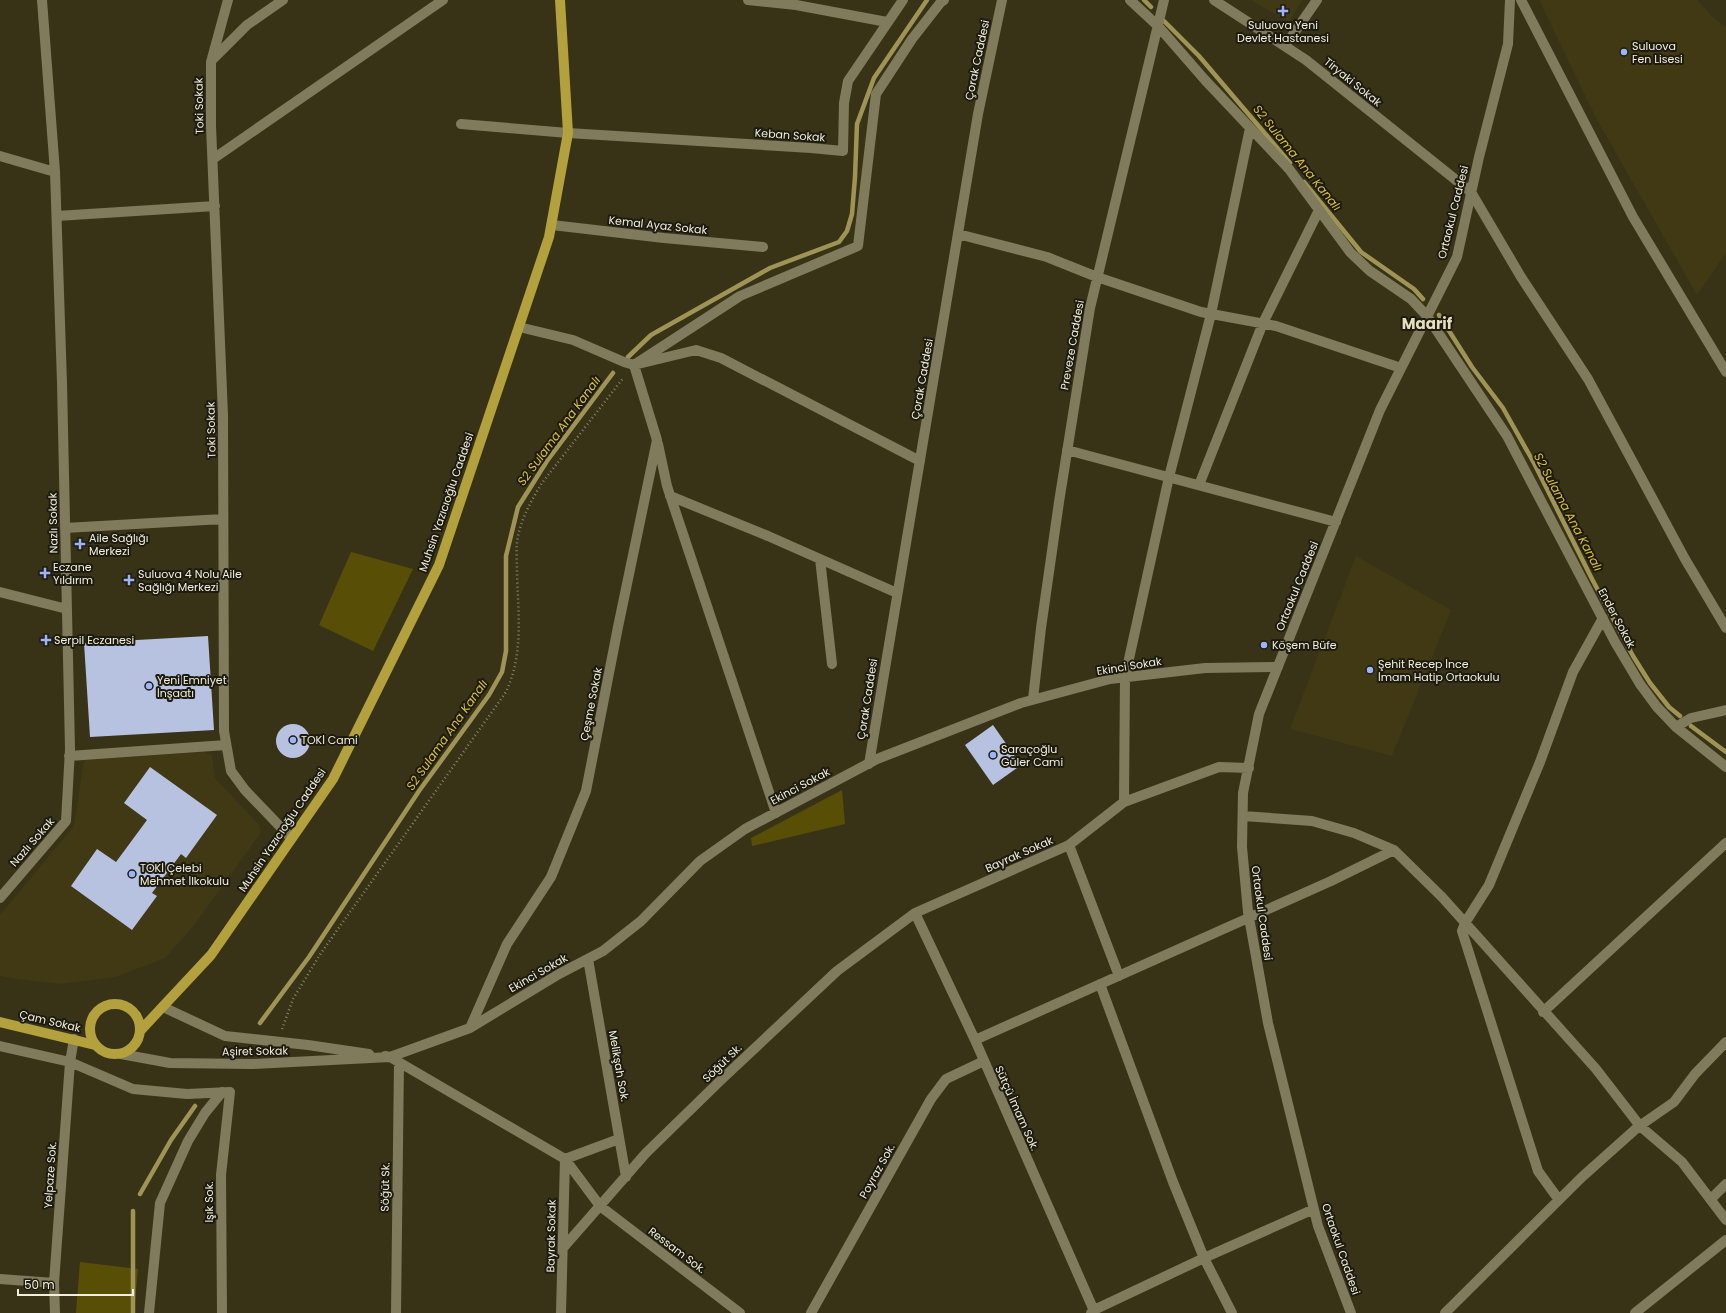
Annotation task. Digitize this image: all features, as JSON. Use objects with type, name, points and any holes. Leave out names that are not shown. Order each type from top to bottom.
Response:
[{"type":"main road","name":"Muhsin Yazıcıoğlu Caddesi","points":[[140,1031],[211,955],[333,779],[439,565],[550,237],[568,133],[560,0]]},
{"type":"main road","points":[[112,1003],[121,1004],[129,1007],[135,1013],[139,1020],[140,1031],[135,1045],[121,1054],[113,1055],[105,1053],[95,1045],[90,1033],[90,1025],[95,1014],[104,1006],[112,1003]]},
{"type":"main road","name":"Çam Sokak","points":[[0,1022],[95,1045]]},
{"type":"street","name":"Nazlı Sokak","points":[[0,898],[66,821],[69,756],[67,609],[57,216],[42,0]]},
{"type":"street","name":"Toki Sokak","points":[[228,0],[211,62],[214,206],[223,415],[224,726],[231,770],[245,790],[291,838]]},
{"type":"street","points":[[211,62],[247,25],[283,0]]},
{"type":"street","points":[[213,160],[443,0]]},
{"type":"street","points":[[748,0],[796,5],[887,22]]},
{"type":"street","name":"Keban Sokak","points":[[568,133],[811,148],[843,152],[844,103],[848,81],[903,0]]},
{"type":"street","points":[[634,365],[740,296],[858,246],[876,94],[912,39],[944,0]]},
{"type":"street","name":"Çorak Caddesi","points":[[869,764],[978,114],[1002,0]]},
{"type":"street","name":"Ender Sokak","points":[[1130,0],[1158,26],[1205,80],[1289,169],[1350,252],[1370,271],[1411,299],[1427,316],[1507,436],[1603,618],[1640,684],[1676,728],[1726,767]]},
{"type":"street","name":"Preveze Caddesi","points":[[1033,699],[1041,628],[1067,450],[1090,308],[1164,0]]},
{"type":"street","name":"Tiryaki Sokak","points":[[1214,0],[1306,60],[1471,192]]},
{"type":"street","points":[[1285,46],[1317,0]]},
{"type":"street","name":"Ortaokul Caddesi","points":[[1351,1313],[1318,1226],[1268,1023],[1249,918],[1242,847],[1243,793],[1259,714],[1380,410],[1457,257],[1471,192],[1508,44],[1510,0]]},
{"type":"street","points":[[1521,0],[1633,217],[1726,372]]},
{"type":"street","points":[[462,124],[568,133]]},
{"type":"street","points":[[1124,802],[1125,677],[1168,477],[1211,314],[1250,128]]},
{"type":"street","points":[[0,156],[55,172]]},
{"type":"street","points":[[1471,192],[1521,277],[1588,379],[1685,559],[1726,628]]},
{"type":"street","points":[[57,216],[214,206]]},
{"type":"street","points":[[1199,485],[1263,323],[1319,210]]},
{"type":"street","name":"Kemal Ayaz Sokak","points":[[552,225],[664,238],[762,247]]},
{"type":"street","points":[[958,234],[1047,257],[1097,277],[1201,312],[1276,326],[1401,368]]},
{"type":"street","points":[[519,327],[573,340],[611,357],[634,365],[696,350],[721,358],[920,461]]},
{"type":"street","name":"Çeşme Sokak","points":[[470,1028],[507,944],[551,877],[586,791],[657,440],[634,365]]},
{"type":"street","points":[[657,440],[670,496],[776,813]]},
{"type":"street","points":[[1067,450],[1336,522]]},
{"type":"street","points":[[670,496],[897,593]]},
{"type":"street","points":[[65,528],[224,519]]},
{"type":"street","points":[[820,559],[832,664]]},
{"type":"street","points":[[0,592],[67,609]]},
{"type":"street","points":[[1559,1200],[1538,1171],[1462,931],[1465,923],[1489,885],[1540,762],[1573,672],[1603,618]]},
{"type":"street","name":"Ekinci Sokak","points":[[394,1059],[470,1028],[560,974],[602,952],[641,921],[700,861],[745,829],[869,764],[1020,702],[1110,679],[1205,668],[1278,667]]},
{"type":"street","points":[[1676,728],[1691,718],[1726,710]]},
{"type":"street","points":[[69,756],[226,745]]},
{"type":"street","name":"Bayrak Sokak","points":[[915,913],[1070,845],[1124,802],[1219,768],[1248,768]]},
{"type":"street","points":[[1243,816],[1312,821],[1354,833],[1394,850],[1442,897],[1543,1012],[1596,1069],[1640,1126],[1682,1162],[1726,1220]]},
{"type":"street","points":[[1543,1012],[1726,843]]},
{"type":"street","points":[[1070,845],[1119,976]]},
{"type":"street","points":[[975,1040],[1331,881],[1394,850]]},
{"type":"street","name":"Sütçü İmam Sok.","points":[[915,913],[984,1060],[1093,1312]]},
{"type":"street","name":"Söğüt Sk.","points":[[563,1248],[646,1153],[722,1079],[838,971],[915,913]]},
{"type":"street","name":"Melikşah Sok.","points":[[588,959],[626,1177]]},
{"type":"street","points":[[1100,984],[1204,1258],[1232,1313]]},
{"type":"street","name":"Aşiret Sokak","points":[[163,1006],[225,1036],[278,1041],[394,1059],[565,1158],[600,1206]]},
{"type":"street","name":"Yelpaze Sok.","points":[[55,1313],[54,1283],[70,1062],[74,1039]]},
{"type":"street","points":[[1445,1313],[1582,1177],[1640,1126],[1674,1102],[1695,1074],[1726,1042]]},
{"type":"street","points":[[0,1046],[70,1062],[133,1089],[187,1094],[226,1092]]},
{"type":"street","name":"Aşiret Sokak","points":[[121,1054],[170,1063],[252,1064],[394,1059]]},
{"type":"street","name":"Söğüt Sk.","points":[[394,1059],[396,1313]]},
{"type":"street","name":"Poyraz Sok.","points":[[810,1313],[931,1099],[946,1079],[984,1060]]},
{"type":"street","points":[[149,1313],[160,1203],[188,1140],[205,1113],[226,1092]]},
{"type":"street","name":"Işık Sok.","points":[[222,1313],[221,1175],[226,1092]]},
{"type":"street","points":[[565,1158],[619,1139]]},
{"type":"street","name":"Bayrak Sokak","points":[[561,1313],[565,1158]]},
{"type":"street","points":[[1711,1199],[1726,1184]]},
{"type":"street","name":"Ressam Sok.","points":[[600,1206],[740,1313]]},
{"type":"street","points":[[1093,1312],[1204,1258],[1314,1208]]},
{"type":"street","points":[[1635,1313],[1726,1240]]},
{"type":"street","points":[[0,1279],[54,1283]]},
{"type":"path","points":[[278,1041],[293,999],[320,953],[506,692],[512,679],[518,655],[517,543],[524,517],[532,499],[542,483],[634,365]]},
{"type":"shaded area","name":"Suluova Yeni Devlet Hastanesi","points":[[1251,0],[1302,0],[1289,22]]},
{"type":"shaded area","points":[[1539,0],[1697,0],[1714,18],[1726,27],[1726,253],[1697,295],[1596,118]]},
{"type":"shaded area","points":[[351,552],[413,569],[373,651],[319,625]]},
{"type":"shaded area","name":"Şehit Recep İnce İmam Hatip Ortaokulu","points":[[1356,556],[1451,610],[1392,756],[1290,729]]},
{"type":"shaded area","name":"TOKİ Çelebi Mehmet İlkokulu","points":[[204,752],[212,756],[215,778],[260,826],[260,834],[192,928],[165,958],[116,977],[60,984],[0,976],[0,915],[74,826],[84,760]]},
{"type":"shaded area","points":[[842,790],[845,824],[752,846],[751,838]]},
{"type":"shaded area","points":[[80,1262],[138,1269],[134,1313],[76,1313]]},
{"type":"building","name":"Yeni Emniyet İnşaatı","points":[[208,636],[214,730],[90,737],[84,643]]},
{"type":"building","name":"TOKİ Cami","points":[[296,724],[305,729],[309,734],[309,748],[305,753],[300,757],[290,758],[286,757],[277,748],[276,738],[277,734],[286,725]]},
{"type":"building","name":"Saraçoğlu Güler Cami","points":[[993,725],[1021,765],[993,785],[965,745]]},
{"type":"building","points":[[150,767],[217,815],[186,858],[181,854],[152,893],[157,896],[132,930],[71,886],[97,849],[116,862],[147,820],[124,803]]},
{"type":"waterway","name":"S2 Sulama Ana Kanalı","points":[[628,357],[651,335],[770,268],[839,242],[847,231],[852,214],[857,124],[874,78],[927,0]]},
{"type":"waterway","name":"S2 Sulama Ana Kanalı","points":[[1144,0],[1151,7]]},
{"type":"waterway","name":"S2 Sulama Ana Kanalı","points":[[1164,21],[1199,56],[1290,163]]},
{"type":"waterway","name":"S2 Sulama Ana Kanalı","points":[[1304,182],[1361,252],[1414,289],[1423,299]]},
{"type":"waterway","name":"S2 Sulama Ana Kanalı","points":[[1439,315],[1472,367],[1503,408],[1534,463],[1592,579],[1633,656],[1650,683],[1669,707],[1680,716]]},
{"type":"waterway","name":"S2 Sulama Ana Kanalı","points":[[260,1023],[309,957],[419,791],[489,695],[502,672],[506,651],[506,556],[518,507],[547,461],[613,373]]},
{"type":"waterway","name":"S2 Sulama Ana Kanalı","points":[[1691,726],[1726,752]]},
{"type":"waterway","name":"S2 Sulama Ana Kanalı","points":[[140,1194],[171,1140],[195,1106]]},
{"type":"waterway","name":"S2 Sulama Ana Kanalı","points":[[133,1211],[133,1313]]},
{"type":"place","name":"Suluova Yeni Devlet Hastanesi","points":[[1283,11]]},
{"type":"place","name":"Suluova Fen Lisesi","points":[[1624,52]]},
{"type":"place","name":"Aile Sağlığı Merkezi","points":[[80,544]]},
{"type":"place","name":"Eczane Yıldırım","points":[[45,573]]},
{"type":"place","name":"Suluova 4 Nolu Aile Sağlığı Merkezi","points":[[129,580]]},
{"type":"place","name":"Serpil Eczanesi","points":[[46,640]]},
{"type":"place","name":"Köşem Büfe","points":[[1264,645]]},
{"type":"place","name":"Şehit Recep İnce İmam Hatip Ortaokulu","points":[[1370,670]]},
{"type":"place","name":"Yeni Emniyet İnşaatı","points":[[149,686]]},
{"type":"place","name":"TOKİ Cami","points":[[293,740]]},
{"type":"place","name":"Saraçoğlu Güler Cami","points":[[993,755]]},
{"type":"place","name":"TOKİ Çelebi Mehmet İlkokulu","points":[[132,874]]},
{"type":"district","name":"Maarif","points":[[1427,324]]}]
